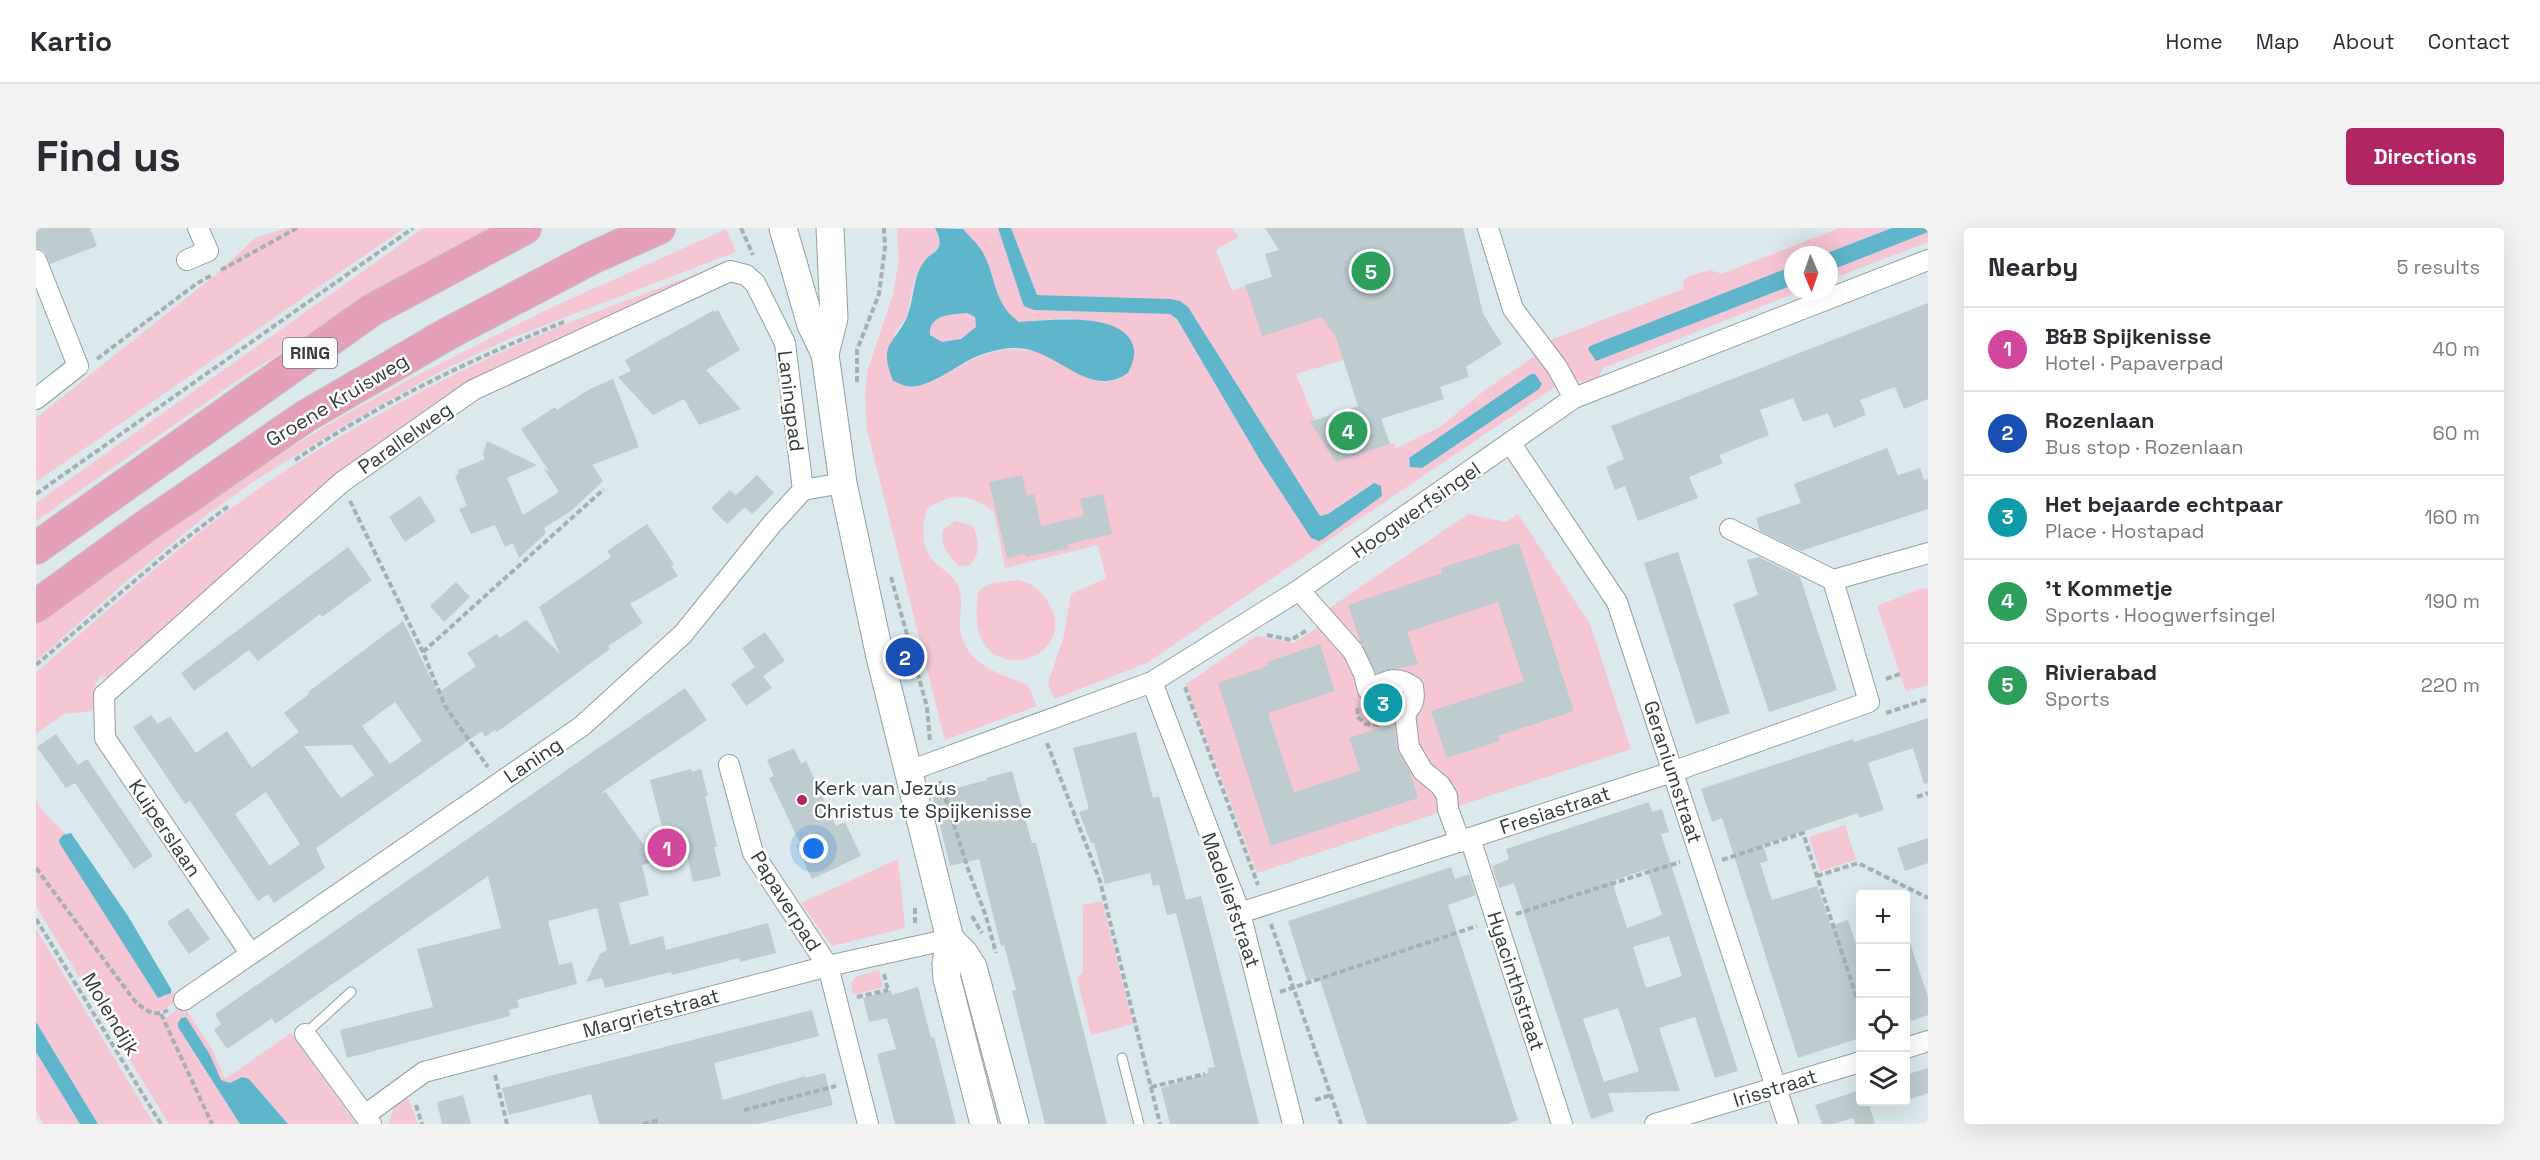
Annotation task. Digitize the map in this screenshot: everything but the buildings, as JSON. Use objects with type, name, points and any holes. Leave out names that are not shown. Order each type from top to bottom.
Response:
[{"type":"main road","name":"RING","points":[[36,548],[372,310],[525,228]]},
{"type":"main road","name":"Groene Kruisweg","points":[[36,606],[143,528],[306,416],[469,322],[592,258],[659,228]]},
{"type":"street","points":[[187,260],[208,251],[198,228]]},
{"type":"street","points":[[783,228],[811,325],[825,354],[843,483],[880,657],[920,767],[950,939],[946,964],[947,979],[984,1124]]},
{"type":"street","points":[[825,354],[834,318],[830,228]]},
{"type":"street","points":[[1488,228],[1513,309],[1557,367],[1574,398]]},
{"type":"street","points":[[36,260],[78,366],[36,399]]},
{"type":"street","name":"Hoogwerfsingel","points":[[920,767],[1152,682],[1299,590],[1574,398],[1928,260]]},
{"type":"street","name":"Parallelweg","points":[[104,695],[342,482],[472,390],[730,271],[746,275],[755,283]]},
{"type":"street","name":"Laningpad","points":[[755,283],[785,343],[802,490]]},
{"type":"street","name":"Geraniumstraat","points":[[1511,444],[1617,602],[1788,1124]]},
{"type":"street","points":[[802,490],[843,483]]},
{"type":"street","name":"Laning","points":[[184,1000],[582,726],[683,634],[802,490]]},
{"type":"street","points":[[1730,529],[1833,580],[1928,553]]},
{"type":"street","points":[[1833,580],[1869,702]]},
{"type":"street","points":[[1299,590],[1353,651],[1364,674],[1368,690],[1391,679],[1406,681],[1413,687],[1415,698],[1411,708],[1405,713]]},
{"type":"street","name":"Madeliefstraat","points":[[1152,682],[1240,914],[1293,1124]]},
{"type":"street","name":"Kuiperslaan","points":[[104,695],[105,738],[250,953]]},
{"type":"street","name":"Fresiastraat","points":[[1240,914],[1672,772],[1869,702]]},
{"type":"street","name":"Hyacinthstraat","points":[[1405,713],[1409,747],[1423,771],[1440,785],[1447,796],[1448,809],[1465,840],[1495,921],[1562,1124]]},
{"type":"street","name":"Papaverpad","points":[[729,765],[753,853],[828,966],[868,1124]]},
{"type":"street","points":[[950,939],[964,953],[973,967],[1015,1124]]},
{"type":"street","name":"Margrietstraat","points":[[368,1120],[424,1072],[828,966],[950,939]]},
{"type":"street","points":[[305,1034],[368,1120]]},
{"type":"street","points":[[1910,1046],[1928,1041]]},
{"type":"street","name":"Irisstraat","points":[[1655,1124],[1856,1063]]},
{"type":"lane","points":[[305,1034],[351,992]]},
{"type":"lane","points":[[1122,1058],[1139,1124]]},
{"type":"path","points":[[78,366],[97,358],[196,284],[297,228]]},
{"type":"path","points":[[36,494],[413,228]]},
{"type":"path","points":[[741,228],[752,254]]},
{"type":"path","points":[[856,392],[857,350],[879,294],[885,247],[884,228]]},
{"type":"path","points":[[342,482],[423,652],[445,706],[500,782]]},
{"type":"path","points":[[423,652],[604,489]]},
{"type":"path","points":[[891,576],[927,707],[920,767],[942,784],[969,872],[986,916],[998,962]]},
{"type":"path","points":[[1368,690],[1357,707],[1358,717],[1365,724],[1378,725],[1405,713]]},
{"type":"path","points":[[1869,702],[1880,699],[1886,713],[1928,699]]},
{"type":"path","points":[[1039,723],[1098,875],[1160,1124]]},
{"type":"path","points":[[1917,797],[1928,793]]},
{"type":"path","points":[[1263,998],[1685,861],[1704,866],[1803,833],[1857,998]]},
{"type":"path","points":[[1817,876],[1858,863],[1928,898]]},
{"type":"path","points":[[36,868],[134,1000],[152,1013],[161,1014],[184,1000]]},
{"type":"path","name":"Molendijk","points":[[36,919],[161,1124]]},
{"type":"path","points":[[161,1014],[212,1124]]},
{"type":"path","points":[[490,1055],[507,1124]]},
{"type":"path","points":[[1151,1087],[1205,1074]]},
{"type":"path","points":[[744,1110],[857,1081]]},
{"type":"path","points":[[1315,1100],[1331,1095]]},
{"type":"path","points":[[643,1124],[660,1120]]},
{"type":"shaded area","points":[[287,228],[404,228],[36,482],[36,418],[214,276],[255,238]]},
{"type":"shaded area","points":[[424,228],[495,228],[342,314],[244,376],[36,521],[36,503]]},
{"type":"shaded area","points":[[897,228],[935,228],[940,242],[937,250],[926,258],[914,281],[907,316],[894,335],[954,370],[985,354],[1018,349],[1053,357],[1093,380],[1103,382],[1115,380],[1128,373],[1116,327],[1066,318],[1019,322],[1004,307],[983,254],[962,228],[998,228],[1022,301],[1034,310],[1170,314],[1177,319],[1260,460],[1330,534],[1382,496],[1381,486],[1372,484],[1328,514],[1320,516],[1188,307],[1171,299],[1037,295],[1011,228],[1232,228],[1239,237],[1216,250],[1232,291],[1250,284],[1266,334],[1323,317],[1339,336],[1347,359],[1296,374],[1315,421],[1341,460],[1394,443],[1396,448],[1440,427],[1485,390],[1538,354],[1557,380],[1556,386],[1147,663],[1054,699],[1048,683],[1063,639],[1071,594],[1106,578],[1098,545],[1005,568],[994,512],[986,506],[961,497],[944,500],[927,509],[923,529],[924,543],[934,562],[953,577],[959,589],[960,625],[967,649],[974,658],[994,671],[1028,685],[1037,706],[945,740],[867,430],[865,393],[868,369],[893,294],[899,260]],"holes":[[[1539,389],[1422,468],[1407,461]]]},
{"type":"shaded area","points":[[1839,228],[1892,228],[1838,249],[1838,246],[1793,246]]},
{"type":"shaded area","points":[[727,230],[736,252],[506,340],[443,370],[348,423],[259,478],[209,513],[123,584],[36,661],[36,621],[212,498],[329,424],[410,379],[546,310]]},
{"type":"shaded area","points":[[1928,232],[1928,242],[1838,277],[1838,267]]},
{"type":"shaded area","points":[[1784,250],[1784,270],[1596,361],[1784,288],[1784,298],[1603,368],[1598,378],[1584,382],[1575,379],[1550,342],[1683,289],[1684,280],[1687,277],[1710,270],[1722,274]]},
{"type":"shaded area","points":[[725,263],[471,385],[109,679],[101,675],[94,686],[100,690],[92,711],[64,714],[36,734],[36,673],[193,537],[260,488],[351,430],[470,367],[579,319]]},
{"type":"shaded area","points":[[967,313],[975,317],[976,327],[965,336],[942,342],[930,335],[933,323],[942,317]]},
{"type":"shaded area","points":[[1468,514],[1506,522],[1518,514],[1590,624],[1631,749],[1257,873],[1186,684],[1256,636],[1294,643],[1333,617],[1328,609]]},
{"type":"shaded area","points":[[955,521],[973,526],[975,531],[978,542],[977,551],[970,565],[959,566],[948,554],[944,545],[943,530]]},
{"type":"shaded area","points":[[1018,580],[1038,589],[1045,597],[1051,608],[1055,628],[1049,644],[1035,655],[1018,660],[1000,657],[985,646],[977,624],[979,590],[992,583]]},
{"type":"shaded area","points":[[1928,588],[1928,685],[1906,691],[1877,606],[1919,589]]},
{"type":"shaded area","points":[[36,798],[40,808],[66,834],[63,835],[162,998],[170,993],[171,989],[179,1000],[161,1011],[159,1016],[167,1017],[183,1005],[212,1049],[225,1079],[291,1033],[356,1124],[288,1124],[249,1079],[242,1077],[230,1083],[221,1080],[186,1017],[180,1018],[178,1027],[240,1124],[169,1124],[36,906]]},
{"type":"shaded area","points":[[1845,825],[1856,860],[1820,871],[1809,837]]},
{"type":"shaded area","points":[[898,859],[905,928],[832,946],[801,903]]},
{"type":"shaded area","points":[[1102,901],[1133,1024],[1091,1035],[1077,978],[1083,972],[1083,905]]},
{"type":"shaded area","points":[[36,929],[154,1124],[98,1124],[36,1022]]},
{"type":"shaded area","points":[[879,970],[883,987],[853,995],[851,983],[855,977]]},
{"type":"shaded area","points":[[36,1052],[80,1124],[44,1124],[36,1111]]},
{"type":"shaded area","points":[[407,1096],[418,1124],[389,1124],[393,1108]]},
{"type":"water","points":[[935,228],[963,229],[975,242],[987,261],[999,298],[1019,322],[1085,320],[1117,328],[1128,337],[1134,350],[1128,373],[1113,380],[1099,381],[1072,371],[1045,355],[1014,348],[997,350],[969,360],[939,378],[922,385],[906,386],[893,381],[887,351],[907,317],[918,272],[939,246]],"holes":[[[967,313],[975,317],[976,327],[961,339],[942,342],[930,335],[933,323],[942,317]]]},
{"type":"water","points":[[998,228],[1011,228],[1037,295],[1171,299],[1180,301],[1188,307],[1320,516],[1328,514],[1374,483],[1381,486],[1382,496],[1323,539],[1319,541],[1311,538],[1260,460],[1177,319],[1170,314],[1034,310],[1024,306]]},
{"type":"water","points":[[1892,228],[1928,228],[1928,232],[1838,267],[1838,249]]},
{"type":"water","points":[[1784,270],[1784,288],[1596,361],[1588,349],[1590,346]]},
{"type":"water","points":[[1531,374],[1535,374],[1542,384],[1539,389],[1422,468],[1410,467],[1409,458]]},
{"type":"water","points":[[71,833],[128,916],[171,989],[171,993],[158,998],[60,844],[59,840],[63,835]]},
{"type":"water","points":[[186,1017],[210,1055],[221,1080],[230,1083],[242,1077],[249,1079],[288,1124],[240,1124],[178,1027],[181,1018]]},
{"type":"water","points":[[36,1022],[98,1124],[80,1124],[36,1052]]},
{"type":"place","name":"Rivierabad","points":[[1371,271]]},
{"type":"place","name":"'t Kommetje","points":[[1348,431]]},
{"type":"place","name":"Rozenlaan","points":[[905,657]]},
{"type":"place","name":"Het bejaarde echtpaar","points":[[1383,703]]},
{"type":"place","name":"Kerk van Jezus Christus te Spijkenisse","points":[[802,800]]},
{"type":"place","name":"B&B Spijkenisse","points":[[667,848]]}]
